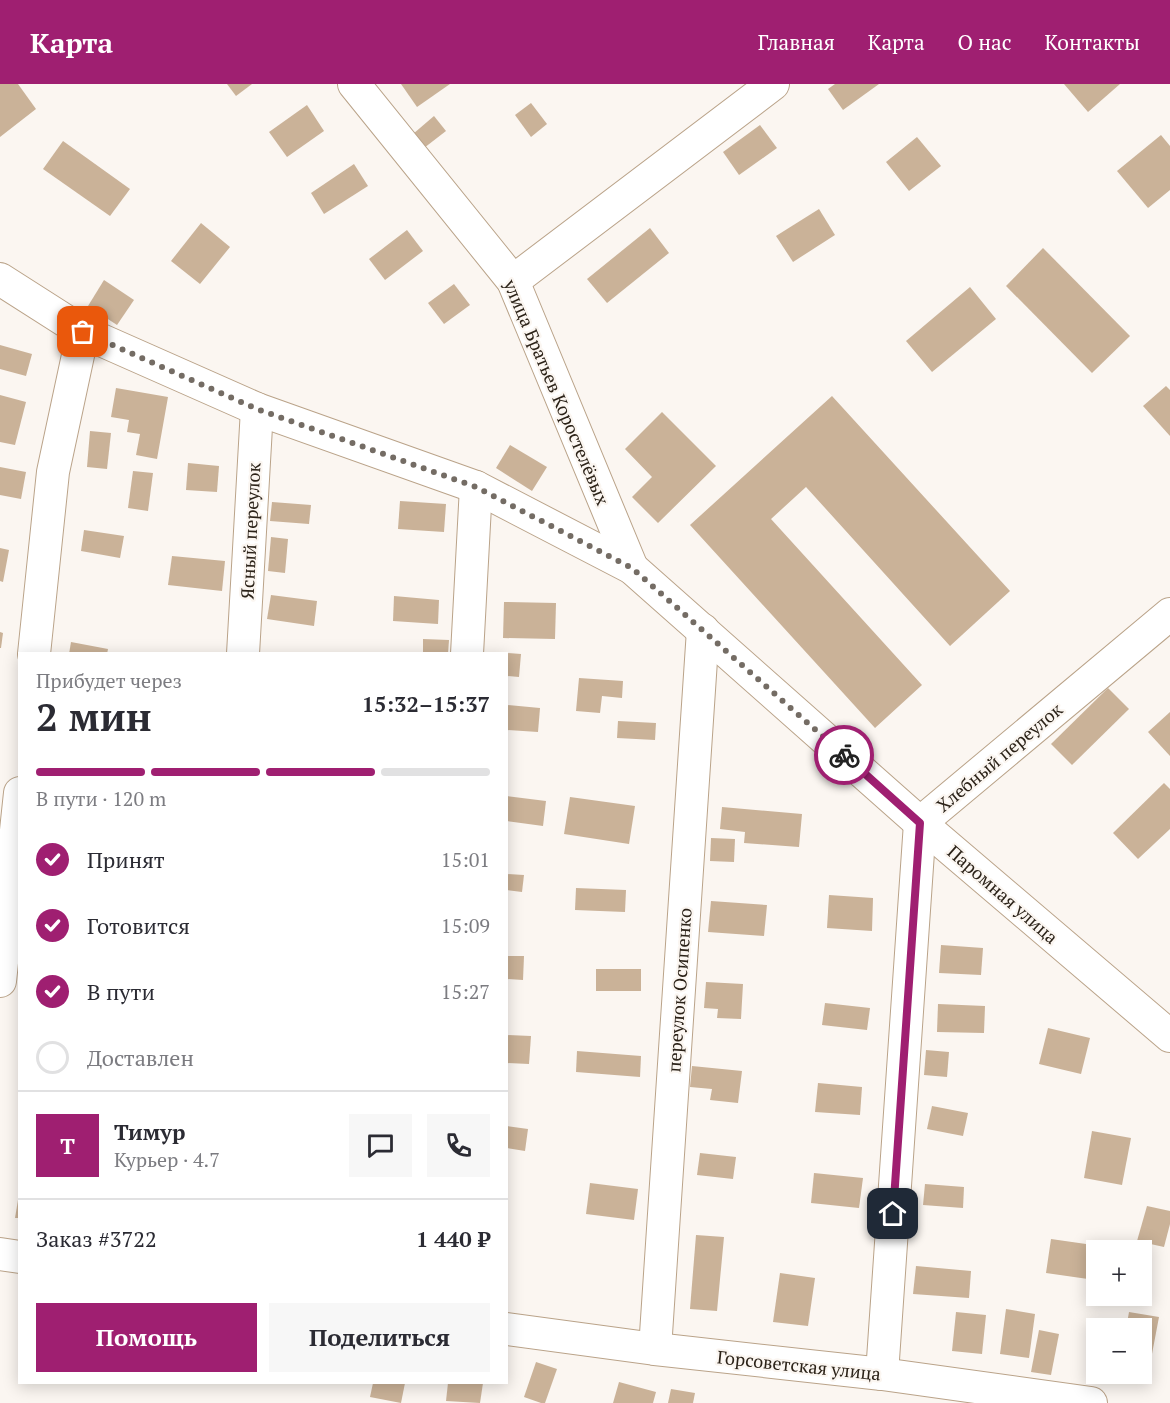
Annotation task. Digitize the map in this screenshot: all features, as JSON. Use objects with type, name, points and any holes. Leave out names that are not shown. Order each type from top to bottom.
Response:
[{"type":"street","name":"улица Братьев Коростелёвых","points":[[354,84],[513,281],[632,568]]},
{"type":"street","points":[[513,281],[767,86]]},
{"type":"street","name":"Паромная улица","points":[[0,279],[83,332],[257,409],[476,487],[632,568],[920,823],[1170,1036]]},
{"type":"street","points":[[34,652],[53,472],[83,332]]},
{"type":"street","name":"Ясный переулок","points":[[243,652],[257,409]]},
{"type":"street","points":[[467,652],[476,487]]},
{"type":"street","name":"Хлебный переулок","points":[[882,1374],[920,823],[1170,614]]},
{"type":"street","name":"переулок Осипенко","points":[[655,1349],[703,630]]},
{"type":"street","points":[[0,981],[18,812]]},
{"type":"street","points":[[0,1254],[18,1257]]},
{"type":"street","name":"Горсоветская улица","points":[[508,1329],[655,1349],[882,1374],[1091,1403]]},
{"type":"building","points":[[0,84],[18,84],[36,109],[0,137]]},
{"type":"building","points":[[227,84],[252,84],[236,96]]},
{"type":"building","points":[[401,84],[450,84],[417,107]]},
{"type":"building","points":[[835,84],[879,84],[843,110],[828,89]]},
{"type":"building","points":[[1064,84],[1120,84],[1088,112]]},
{"type":"building","points":[[531,103],[547,124],[531,137],[515,115]]},
{"type":"building","points":[[307,105],[324,131],[287,157],[269,132]]},
{"type":"building","points":[[434,116],[446,131],[424,148],[413,134]]},
{"type":"building","points":[[760,125],[777,148],[739,175],[723,152]]},
{"type":"building","points":[[1161,135],[1170,146],[1170,190],[1148,208],[1117,171]]},
{"type":"building","points":[[917,137],[941,166],[909,191],[886,162]]},
{"type":"building","points":[[63,141],[130,189],[110,216],[43,169]]},
{"type":"building","points":[[354,164],[368,186],[324,214],[311,193]]},
{"type":"building","points":[[819,209],[835,235],[793,262],[776,236]]},
{"type":"building","points":[[201,223],[230,247],[200,284],[171,261]]},
{"type":"building","points":[[650,228],[669,253],[607,303],[587,279]]},
{"type":"building","points":[[407,230],[423,251],[385,280],[369,259]]},
{"type":"building","points":[[1043,248],[1130,336],[1092,373],[1006,286]]},
{"type":"building","points":[[104,280],[134,300],[117,325],[88,306]]},
{"type":"building","points":[[454,284],[470,305],[444,324],[428,303]]},
{"type":"building","points":[[970,287],[996,319],[932,372],[906,341]]},
{"type":"building","points":[[0,345],[32,354],[26,376],[0,369]]},
{"type":"building","points":[[1166,386],[1170,390],[1170,436],[1143,406]]},
{"type":"building","points":[[116,388],[168,397],[157,459],[136,455],[140,434],[127,432],[129,420],[111,417]]},
{"type":"building","points":[[0,395],[26,402],[15,445],[0,442]]},
{"type":"building","points":[[832,396],[1010,591],[950,646],[806,487],[771,519],[922,685],[875,728],[690,525]]},
{"type":"building","points":[[662,412],[716,466],[658,523],[632,497],[652,477],[625,449]]},
{"type":"building","points":[[90,431],[111,433],[107,469],[87,467]]},
{"type":"building","points":[[510,445],[547,467],[532,491],[496,468]]},
{"type":"building","points":[[188,463],[219,466],[217,492],[186,490]]},
{"type":"building","points":[[0,467],[26,472],[21,499],[0,495]]},
{"type":"building","points":[[133,471],[153,473],[148,511],[128,508]]},
{"type":"building","points":[[400,501],[446,504],[444,532],[398,529]]},
{"type":"building","points":[[272,502],[311,505],[309,524],[270,521]]},
{"type":"building","points":[[84,530],[124,536],[120,558],[81,551]]},
{"type":"building","points":[[271,537],[288,539],[285,573],[268,571]]},
{"type":"building","points":[[0,548],[9,550],[3,582],[0,581]]},
{"type":"building","points":[[172,556],[225,561],[222,591],[168,585]]},
{"type":"building","points":[[271,595],[317,601],[314,626],[267,619]]},
{"type":"building","points":[[394,596],[439,600],[438,624],[393,621]]},
{"type":"building","points":[[504,602],[556,603],[555,639],[503,638]]},
{"type":"building","points":[[0,632],[3,633],[1,648],[0,648]]},
{"type":"building","points":[[423,639],[449,640],[448,652],[423,652]]},
{"type":"building","points":[[71,642],[108,649],[107,652],[69,652]]},
{"type":"building","points":[[508,653],[521,654],[519,677],[508,676]]},
{"type":"building","points":[[579,678],[623,681],[622,698],[602,696],[600,713],[576,711]]},
{"type":"building","points":[[1108,688],[1129,709],[1072,765],[1051,744]]},
{"type":"building","points":[[508,705],[540,708],[538,732],[508,730]]},
{"type":"building","points":[[1170,712],[1170,756],[1148,732]]},
{"type":"building","points":[[618,721],[656,723],[655,740],[617,738]]},
{"type":"building","points":[[1164,783],[1170,789],[1170,829],[1138,859],[1113,833]]},
{"type":"building","points":[[508,796],[546,801],[543,826],[508,821]]},
{"type":"building","points":[[570,797],[635,806],[629,844],[564,834]]},
{"type":"building","points":[[722,807],[802,814],[799,847],[744,843],[745,832],[720,829]]},
{"type":"building","points":[[711,838],[735,839],[734,862],[710,861]]},
{"type":"building","points":[[508,874],[524,875],[522,892],[508,890]]},
{"type":"building","points":[[576,888],[626,890],[625,912],[575,910]]},
{"type":"building","points":[[829,895],[873,898],[872,931],[827,928]]},
{"type":"building","points":[[711,901],[767,905],[764,936],[708,932]]},
{"type":"building","points":[[941,945],[983,948],[981,975],[939,973]]},
{"type":"building","points":[[508,956],[524,956],[523,980],[508,979]]},
{"type":"building","points":[[596,969],[641,969],[641,991],[596,991]]},
{"type":"building","points":[[706,982],[743,984],[741,1019],[717,1018],[718,1009],[704,1008]]},
{"type":"building","points":[[825,1003],[870,1008],[867,1030],[822,1025]]},
{"type":"building","points":[[938,1004],[985,1006],[984,1033],[937,1032]]},
{"type":"building","points":[[1048,1028],[1090,1038],[1081,1074],[1039,1064]]},
{"type":"building","points":[[508,1035],[531,1036],[529,1064],[508,1063]]},
{"type":"building","points":[[926,1050],[949,1052],[947,1077],[924,1075]]},
{"type":"building","points":[[577,1051],[641,1056],[640,1077],[576,1072]]},
{"type":"building","points":[[692,1066],[742,1071],[738,1103],[710,1100],[712,1089],[690,1087]]},
{"type":"building","points":[[818,1083],[862,1087],[860,1115],[815,1112]]},
{"type":"building","points":[[932,1106],[968,1113],[963,1136],[927,1129]]},
{"type":"building","points":[[508,1126],[528,1129],[525,1151],[508,1148]]},
{"type":"building","points":[[1092,1131],[1131,1138],[1122,1185],[1084,1178]]},
{"type":"building","points":[[700,1153],[736,1157],[733,1179],[697,1175]]},
{"type":"building","points":[[814,1173],[863,1178],[859,1208],[811,1203]]},
{"type":"building","points":[[590,1183],[638,1189],[634,1220],[586,1214]]},
{"type":"building","points":[[925,1184],[964,1187],[963,1208],[923,1205]]},
{"type":"building","points":[[18,1200],[18,1218],[15,1218]]},
{"type":"building","points":[[1147,1206],[1170,1211],[1170,1224],[1164,1247],[1152,1244],[1152,1240],[1137,1240]]},
{"type":"building","points":[[696,1235],[724,1237],[717,1311],[690,1309]]},
{"type":"building","points":[[1051,1239],[1086,1244],[1086,1279],[1046,1273]]},
{"type":"building","points":[[916,1266],[971,1271],[969,1298],[913,1294]]},
{"type":"building","points":[[780,1273],[815,1278],[808,1326],[773,1322]]},
{"type":"building","points":[[1006,1309],[1035,1314],[1029,1358],[1000,1354]]},
{"type":"building","points":[[956,1312],[986,1315],[982,1354],[952,1351]]},
{"type":"building","points":[[1129,1312],[1159,1317],[1152,1354],[1152,1318],[1128,1318]]},
{"type":"building","points":[[1039,1330],[1059,1334],[1051,1375],[1031,1372]]},
{"type":"building","points":[[536,1362],[557,1369],[545,1403],[524,1397]]},
{"type":"building","points":[[619,1382],[656,1392],[653,1403],[613,1403]]},
{"type":"building","points":[[373,1384],[405,1384],[401,1403],[370,1397]]},
{"type":"building","points":[[448,1384],[483,1384],[480,1403],[446,1401]]},
{"type":"building","points":[[671,1389],[695,1393],[693,1403],[668,1403]]},
{"type":"way so far","points":[[83,332],[257,409],[476,487],[632,568],[844,755]]},
{"type":"route","points":[[844,755],[920,823],[893,1214]]}]
